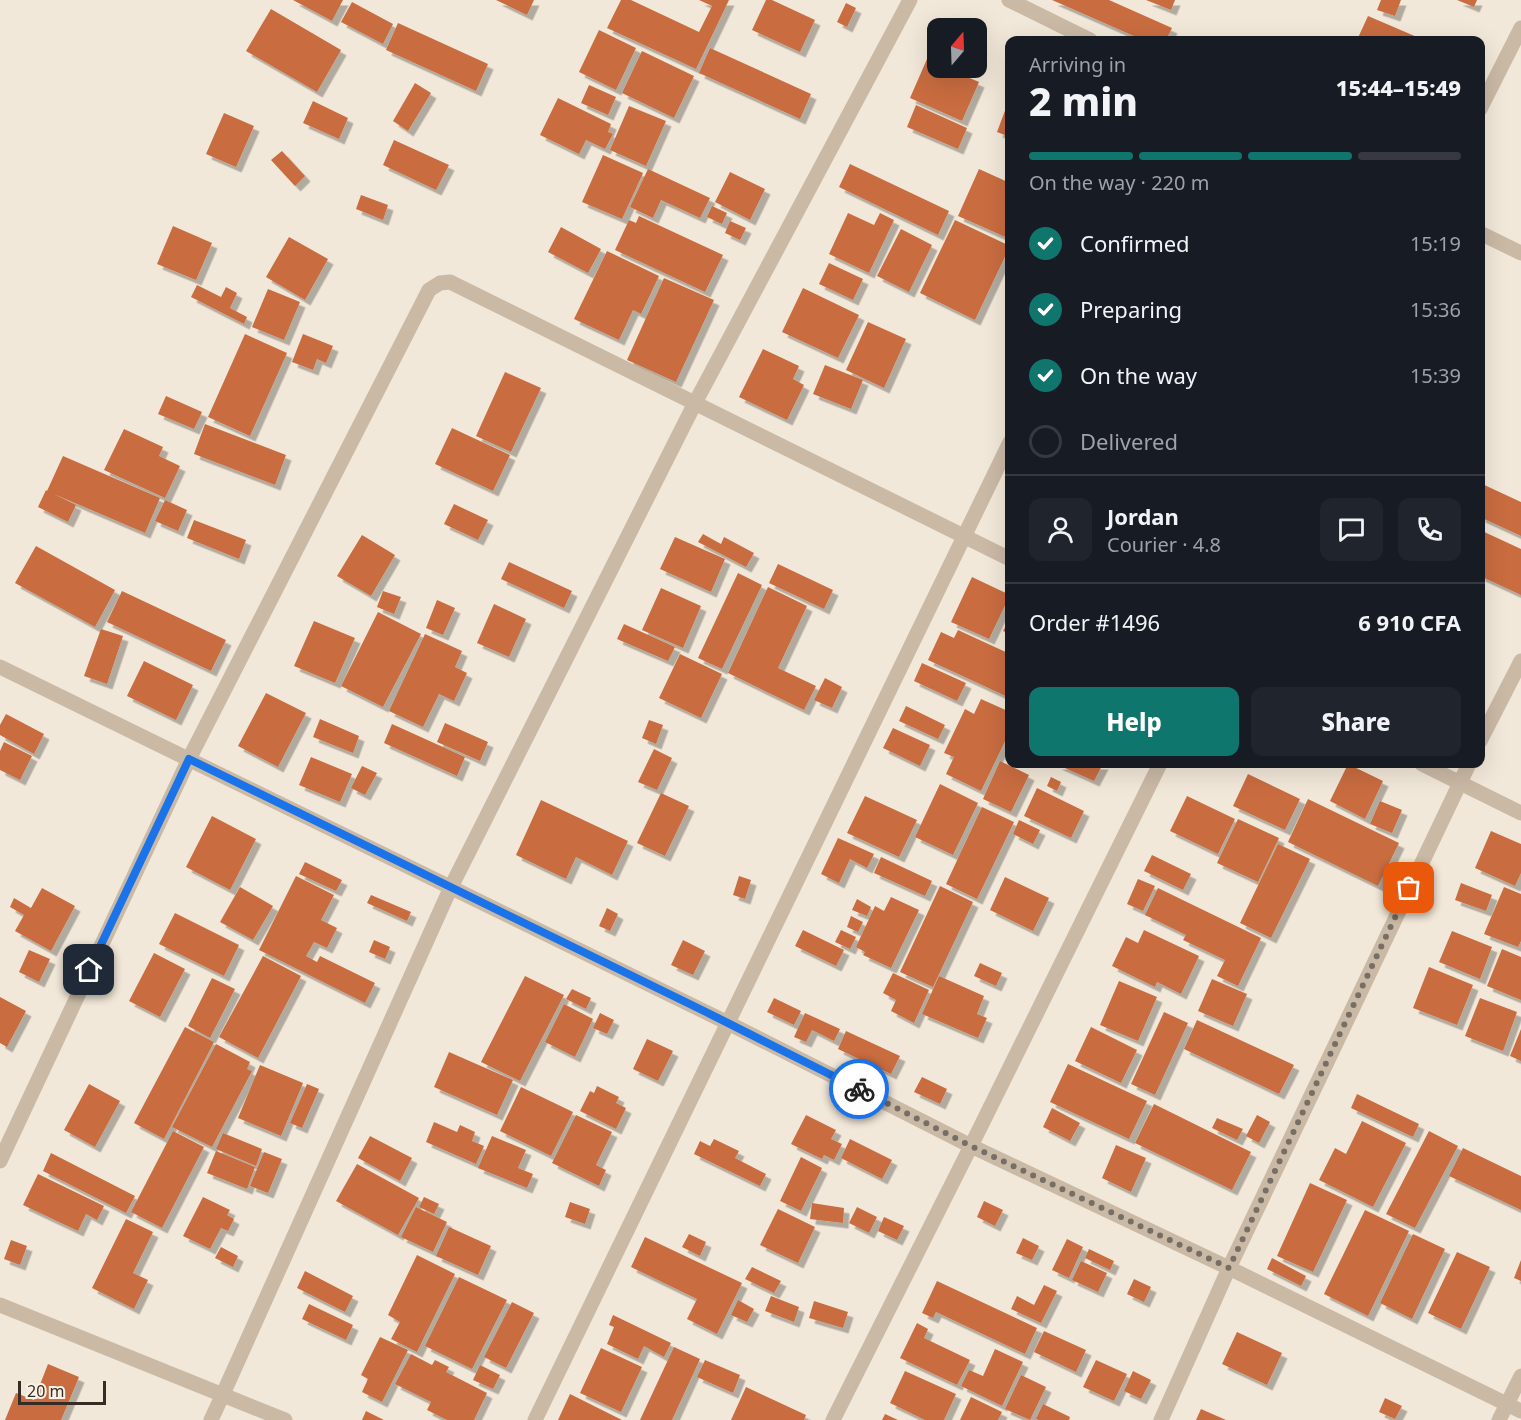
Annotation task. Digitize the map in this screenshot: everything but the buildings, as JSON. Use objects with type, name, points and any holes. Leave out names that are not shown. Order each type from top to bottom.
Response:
[{"type":"street","points":[[211,1420],[451,887],[695,403],[910,0]]},
{"type":"street","points":[[1009,0],[1082,36]]},
{"type":"street","points":[[1485,98],[1521,28]]},
{"type":"street","points":[[1485,235],[1521,253]]},
{"type":"street","points":[[0,1161],[189,759],[429,290],[440,282],[450,282],[1005,556]]},
{"type":"street","points":[[535,1420],[1005,452]]},
{"type":"street","points":[[1485,731],[1521,661]]},
{"type":"street","points":[[0,667],[728,1023],[971,1146],[1229,1268],[1521,1412]]},
{"type":"street","points":[[832,1420],[1158,768]]},
{"type":"street","points":[[1430,768],[1521,813]]},
{"type":"street","points":[[1161,1420],[1229,1268],[1467,768]]},
{"type":"street","points":[[0,1305],[285,1420]]},
{"type":"street","points":[[1499,1420],[1521,1376]]},
{"type":"way so far","points":[[859,1089],[971,1146],[1229,1268],[1409,888]]},
{"type":"route","points":[[89,970],[189,759],[859,1089]]}]
